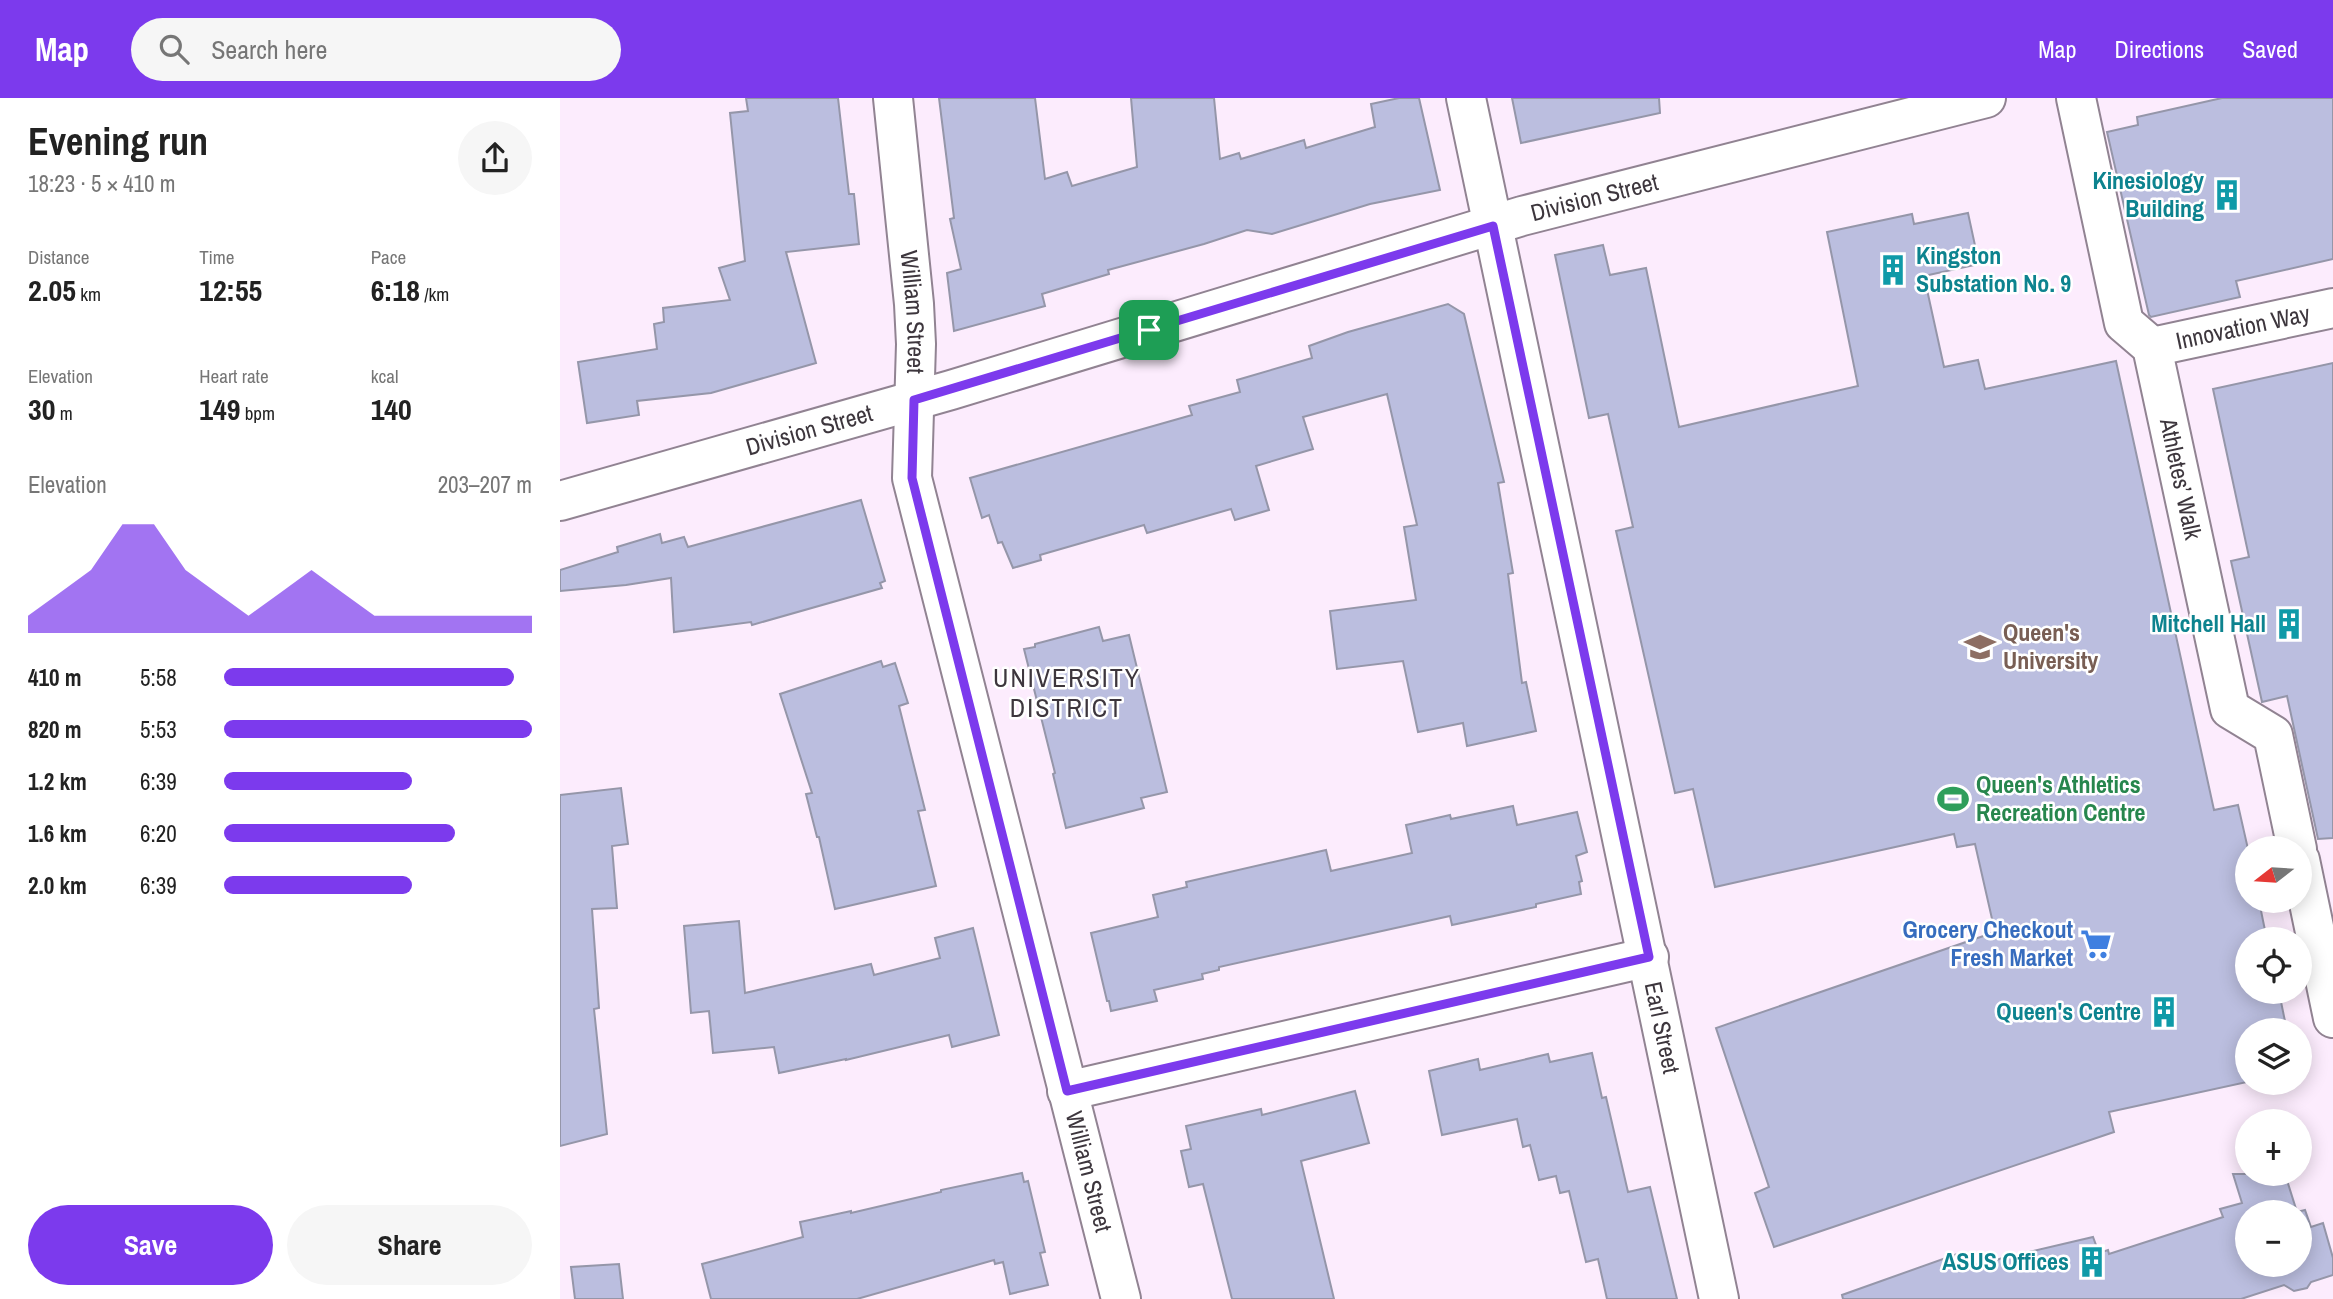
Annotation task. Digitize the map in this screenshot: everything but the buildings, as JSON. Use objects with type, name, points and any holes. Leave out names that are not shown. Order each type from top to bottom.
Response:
[{"type":"street","name":"William Street","points":[[893,98],[914,304],[916,344],[912,478],[1121,1299]]},
{"type":"street","name":"Earl Street","points":[[1466,98],[1719,1299]]},
{"type":"street","name":"Division Street","points":[[560,501],[914,400],[1522,216],[1986,98]]},
{"type":"street","points":[[2076,98],[2124,323],[2152,347]]},
{"type":"street","name":"Innovation Way","points":[[2152,347],[2333,308]]},
{"type":"street","name":"Athletes’ Walk","points":[[2152,347],[2230,709],[2273,735],[2294,836]]},
{"type":"street","points":[[2311,914],[2333,1018]]},
{"type":"street","points":[[1067,1091],[1649,957]]},
{"type":"place","name":"Kinesiology Building","points":[[2227,195]]},
{"type":"place","name":"Kingston Substation No. 9","points":[[1893,270]]},
{"type":"place","name":"Mitchell Hall","points":[[2289,624]]},
{"type":"place","name":"Queen's University","points":[[1980,647]]},
{"type":"place","name":"Queen's Athletics Recreation Centre","points":[[1953,799]]},
{"type":"place","name":"Grocery Checkout Fresh Market","points":[[2096,944]]},
{"type":"place","name":"Queen's Centre","points":[[2164,1012]]},
{"type":"place","name":"ASUS Offices","points":[[2092,1262]]},
{"type":"district","name":"UNIVERSITY DISTRICT","points":[[1067,693]]},
{"type":"route","points":[[1493,226],[1649,957],[1067,1091],[912,478],[914,400],[1149,330],[1493,226]]}]
